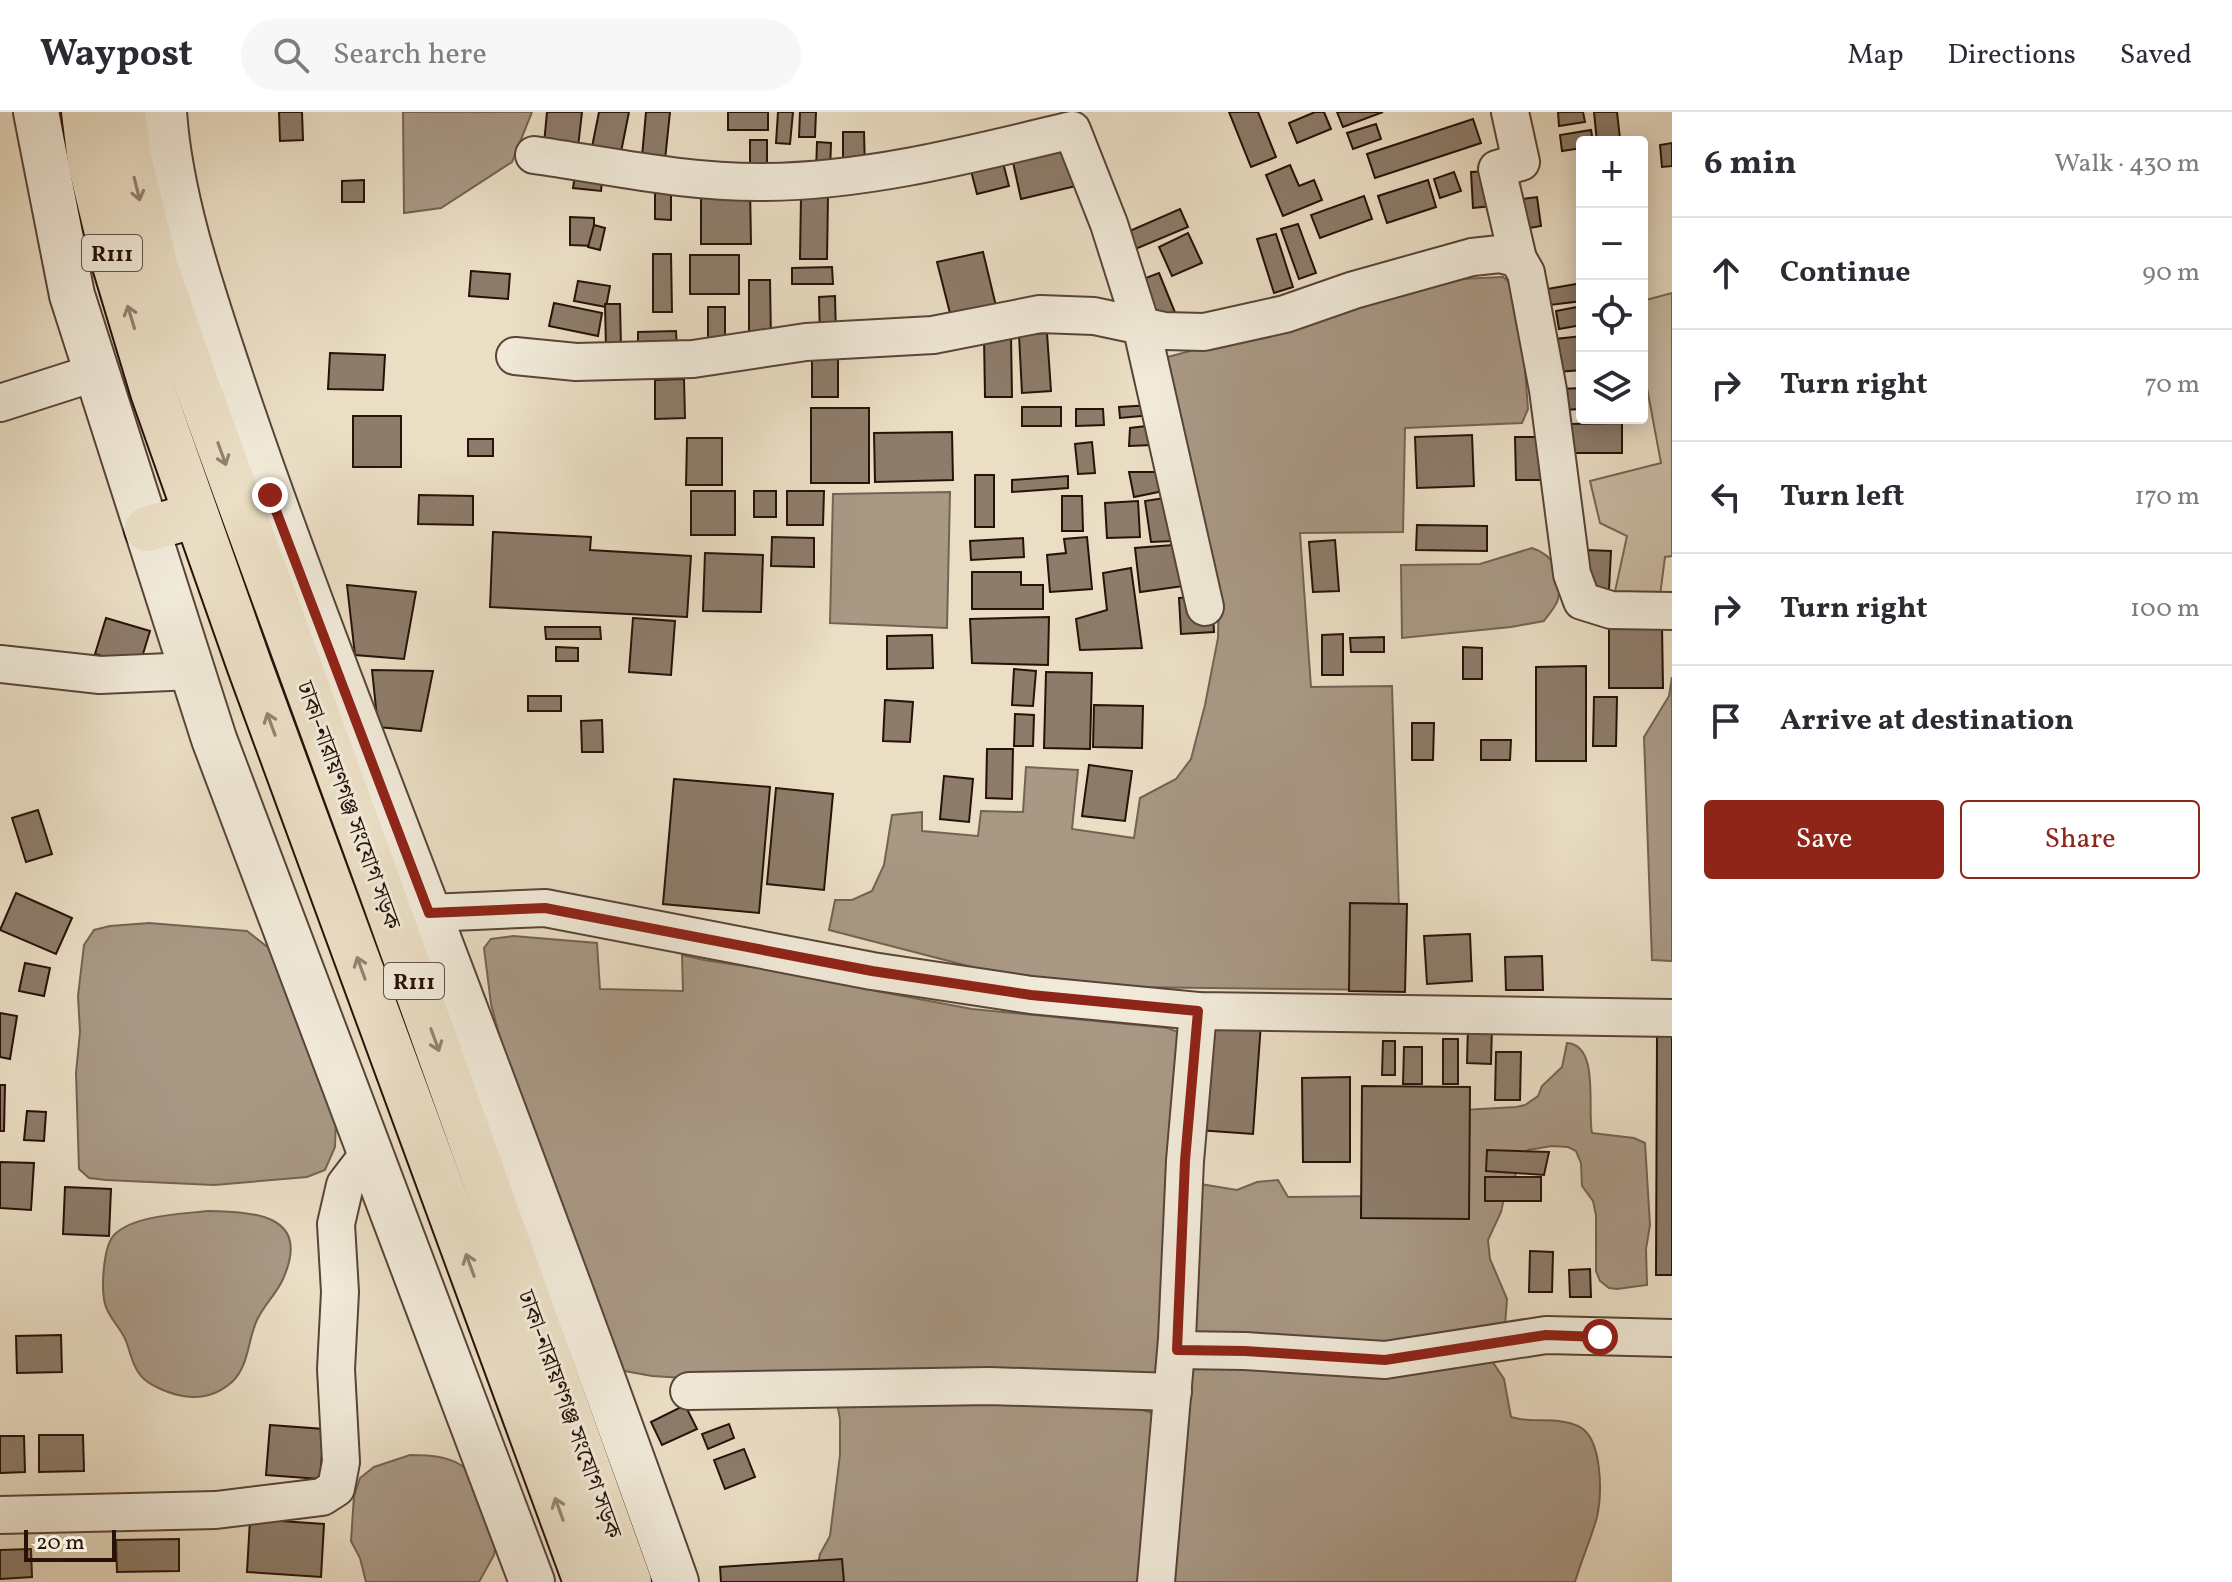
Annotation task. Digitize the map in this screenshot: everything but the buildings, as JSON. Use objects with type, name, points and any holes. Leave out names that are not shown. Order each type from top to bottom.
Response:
[{"type":"main road","name":"ঢাকা-নারায়ণগঞ্জ সংযোগ সড়ক","points":[[84,112],[90,162],[114,262],[153,392],[586,1582]]},
{"type":"main road","name":"ঢাকা-নারায়ণগঞ্জ সংযোগ সড়ক","points":[[123,112],[128,153],[156,268],[195,380],[255,501],[629,1582]]},
{"type":"main road","points":[[147,529],[196,515]]},
{"type":"street","points":[[36,112],[72,295],[214,739],[532,1582]]},
{"type":"street","points":[[164,112],[166,138],[189,243],[255,501],[429,913],[676,1582]]},
{"type":"street","points":[[1510,112],[1521,162],[1497,169],[1518,259],[1526,273],[1533,299],[1572,574],[1582,601],[1611,610],[1672,611]]},
{"type":"street","points":[[534,155],[656,175],[764,182],[816,180],[877,172],[1072,130],[1109,224],[1141,325],[1205,607]]},
{"type":"street","points":[[515,356],[576,362],[693,359],[806,342],[933,335],[1040,314],[1094,316],[1165,331],[1204,332],[1285,314],[1354,290],[1472,257],[1500,254],[1518,259]]},
{"type":"street","points":[[0,403],[97,372]]},
{"type":"street","points":[[0,664],[100,675],[193,671]]},
{"type":"street","points":[[429,913],[545,908],[872,971],[1031,995],[1198,1011],[1672,1018]]},
{"type":"street","points":[[1156,1582],[1177,1350],[1185,1161],[1198,1011]]},
{"type":"street","points":[[0,1515],[216,1510],[322,1497],[336,1488],[341,1462],[341,1434],[336,1369],[340,1292],[336,1224],[345,1185],[371,1151]]},
{"type":"street","points":[[1177,1350],[1385,1360],[1546,1335],[1672,1338]]},
{"type":"street","points":[[689,1391],[990,1386],[1173,1392]]},
{"type":"shaded area","points":[[403,112],[532,112],[512,162],[441,208],[404,213]]},
{"type":"shaded area","points":[[1503,277],[1513,285],[1520,304],[1528,409],[1522,423],[1405,428],[1403,532],[1300,533],[1311,687],[1392,686],[1399,910],[1390,990],[1124,987],[1073,983],[972,967],[829,930],[835,900],[852,900],[872,891],[884,865],[892,815],[922,812],[922,831],[978,836],[981,811],[1023,812],[1026,767],[1078,770],[1072,829],[1134,838],[1140,798],[1176,779],[1191,759],[1218,638],[1219,592],[1164,358],[1460,279]]},
{"type":"shaded area","points":[[1672,293],[1672,556],[1665,557],[1658,611],[1611,610],[1627,536],[1600,523],[1590,481],[1661,463],[1648,393],[1648,299]]},
{"type":"shaded area","points":[[950,492],[947,628],[830,623],[833,494]]},
{"type":"shaded area","points":[[1532,548],[1540,551],[1556,567],[1560,582],[1557,602],[1544,621],[1402,638],[1401,565],[1480,564]]},
{"type":"shaded area","points":[[1672,677],[1672,961],[1652,960],[1644,737],[1669,696]]},
{"type":"shaded area","points":[[149,923],[247,931],[274,952],[336,1119],[335,1147],[325,1170],[307,1177],[214,1185],[89,1178],[79,1169],[76,1073],[80,1032],[78,996],[84,945],[94,930]]},
{"type":"shaded area","points":[[513,936],[597,943],[600,989],[683,991],[682,955],[843,981],[876,991],[972,1009],[1168,1028],[1180,1033],[1160,1375],[701,1379],[652,1376],[614,1369],[516,1099],[491,1004],[484,948],[491,939]]},
{"type":"shaded area","points":[[1567,1043],[1577,1046],[1588,1066],[1592,1133],[1634,1138],[1645,1143],[1650,1225],[1646,1249],[1647,1285],[1617,1289],[1609,1288],[1600,1281],[1596,1271],[1596,1215],[1593,1201],[1582,1186],[1581,1163],[1576,1151],[1552,1146],[1528,1150],[1519,1158],[1515,1177],[1507,1186],[1501,1212],[1488,1240],[1490,1259],[1507,1299],[1505,1326],[1417,1350],[1197,1344],[1186,1327],[1200,1184],[1237,1190],[1257,1182],[1278,1180],[1288,1197],[1387,1196],[1463,1110],[1516,1107],[1538,1096],[1542,1086],[1562,1067]]},
{"type":"shaded area","points":[[208,1211],[243,1213],[274,1221],[284,1229],[290,1241],[290,1257],[283,1279],[257,1320],[238,1375],[228,1386],[216,1392],[190,1397],[152,1385],[137,1371],[124,1336],[105,1304],[104,1267],[111,1240],[124,1228],[159,1216]]},
{"type":"shaded area","points":[[1189,1359],[1492,1361],[1504,1379],[1511,1417],[1570,1423],[1586,1432],[1592,1442],[1599,1467],[1599,1507],[1575,1582],[1173,1582]]},
{"type":"shaded area","points":[[836,1398],[1135,1408],[1150,1412],[1154,1419],[1138,1582],[824,1582],[817,1569],[820,1554],[830,1536],[840,1455],[840,1419]]},
{"type":"shaded area","points":[[410,1455],[448,1459],[467,1470],[498,1535],[494,1555],[479,1582],[366,1582],[360,1558],[351,1541],[354,1496],[360,1478],[374,1467]]},
{"type":"route","points":[[270,495],[429,913],[545,908],[872,971],[1031,995],[1198,1011],[1185,1161],[1177,1350],[1385,1360],[1546,1335],[1600,1337]]}]
